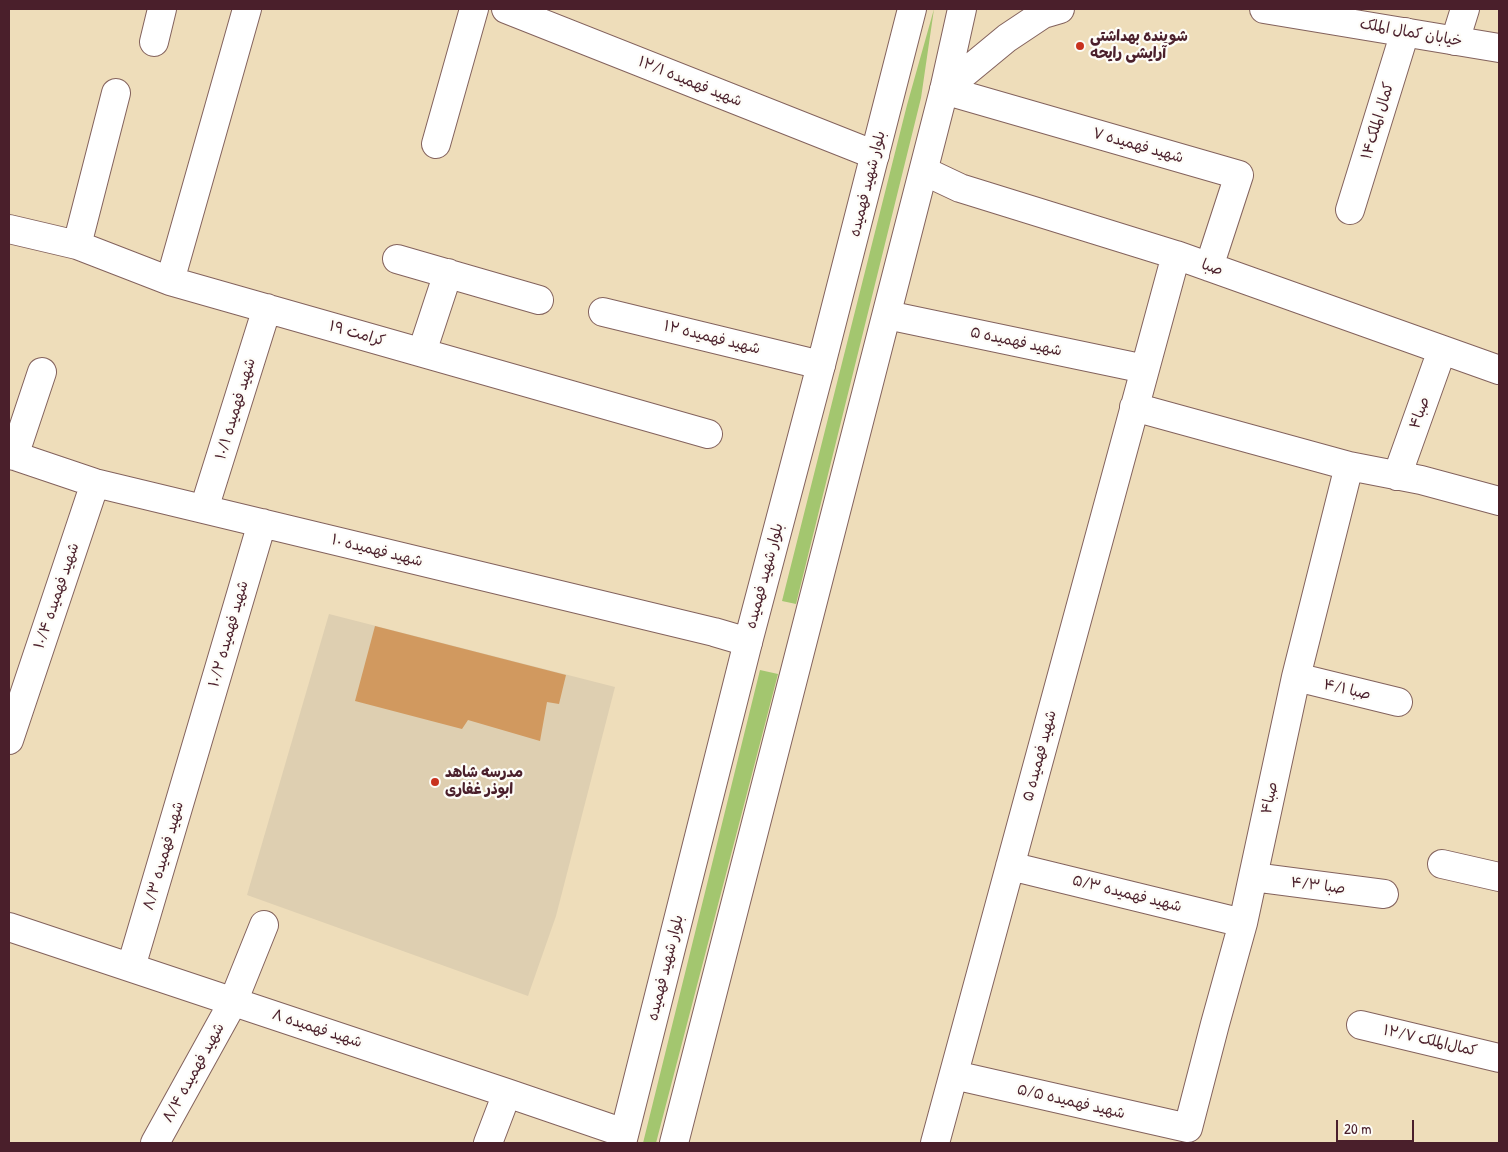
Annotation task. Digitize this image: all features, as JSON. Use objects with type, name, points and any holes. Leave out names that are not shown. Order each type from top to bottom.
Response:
[{"type":"street","points":[[154,42],[162,9]]},
{"type":"street","points":[[170,281],[247,9]]},
{"type":"street","points":[[436,144],[474,9]]},
{"type":"street","name":"شهید فهمیده ۱۲/۱","points":[[506,9],[875,155]]},
{"type":"street","points":[[674,1143],[924,171],[962,9]]},
{"type":"street","points":[[944,90],[1007,38],[1043,14],[1060,9]]},
{"type":"street","name":"خیابان کمال الملک","points":[[1264,9],[1336,15],[1405,32],[1499,48]]},
{"type":"street","points":[[1455,41],[1465,9]]},
{"type":"street","name":"بلوار شهید فهمیده","points":[[623,1138],[748,642],[875,155],[909,12]]},
{"type":"street","name":"کمال الملک۱۴","points":[[1350,210],[1405,32]]},
{"type":"street","name":"شهید فهمیده ۷","points":[[944,90],[1239,175],[1209,267]]},
{"type":"street","points":[[77,245],[116,93]]},
{"type":"street","name":"صبا","points":[[924,171],[960,188],[1176,255],[1499,370]]},
{"type":"street","name":"کرامت ۱۹","points":[[9,228],[77,245],[170,281],[708,434]]},
{"type":"street","name":"شهید فهمیده ۵","points":[[935,1143],[1176,255]]},
{"type":"street","points":[[397,259],[539,300]]},
{"type":"street","points":[[422,352],[448,273]]},
{"type":"street","name":"شهید فهمیده ۱۰/۱","points":[[204,509],[267,308]]},
{"type":"street","name":"شهید فهمیده ۱۲","points":[[602,312],[821,365]]},
{"type":"street","name":"شهید فهمیده ۵","points":[[887,315],[1145,369]]},
{"type":"street","name":"صبا۴","points":[[1397,476],[1442,350]]},
{"type":"street","points":[[11,455],[42,372]]},
{"type":"street","points":[[1134,407],[1349,466],[1421,480],[1499,501]]},
{"type":"street","name":"شهید فهمیده ۱۰","points":[[11,455],[95,483],[748,642]]},
{"type":"street","name":"صبا۴","points":[[1188,1128],[1243,923],[1296,677],[1349,466]]},
{"type":"street","name":"شهید فهمیده ۱۰/۴","points":[[9,740],[95,483]]},
{"type":"street","name":"شهید فهمیده ۱۰/۲","points":[[197,745],[262,523]]},
{"type":"street","name":"صبا ۴/۱","points":[[1296,677],[1398,702]]},
{"type":"street","name":"شهید فهمیده ۸/۳","points":[[131,968],[197,745]]},
{"type":"street","points":[[1442,864],[1499,877]]},
{"type":"street","name":"شهید فهمیده ۵/۳","points":[[1010,866],[1243,923]]},
{"type":"street","name":"صبا ۴/۳","points":[[1253,877],[1384,894]]},
{"type":"street","name":"شهید فهمیده ۸/۴","points":[[155,1143],[233,1002],[264,925]]},
{"type":"street","name":"شهید فهمیده ۸","points":[[9,926],[508,1093],[623,1138]]},
{"type":"street","name":"کمال‌الملک ۱۲/۷","points":[[1360,1024],[1499,1058]]},
{"type":"street","name":"شهید فهمیده ۵/۵","points":[[954,1075],[1188,1128]]},
{"type":"street","points":[[488,1143],[508,1093]]},
{"type":"shaded area","name":"مدرسه شاهد ابوذر غفاری","points":[[329,614],[615,687],[556,916],[528,996],[247,895]]},
{"type":"green space","points":[[934,9],[921,98],[796,604],[782,601],[907,105]]},
{"type":"green space","points":[[760,670],[778,674],[656,1143],[643,1143]]},
{"type":"building","points":[[375,626],[566,675],[559,704],[547,702],[540,741],[468,720],[462,729],[355,701]]},
{"type":"place","name":"شوینده بهداشتی آرایشی رایحه","points":[[1080,46]]},
{"type":"place","name":"مدرسه شاهد ابوذر غفاری","points":[[435,782]]}]
